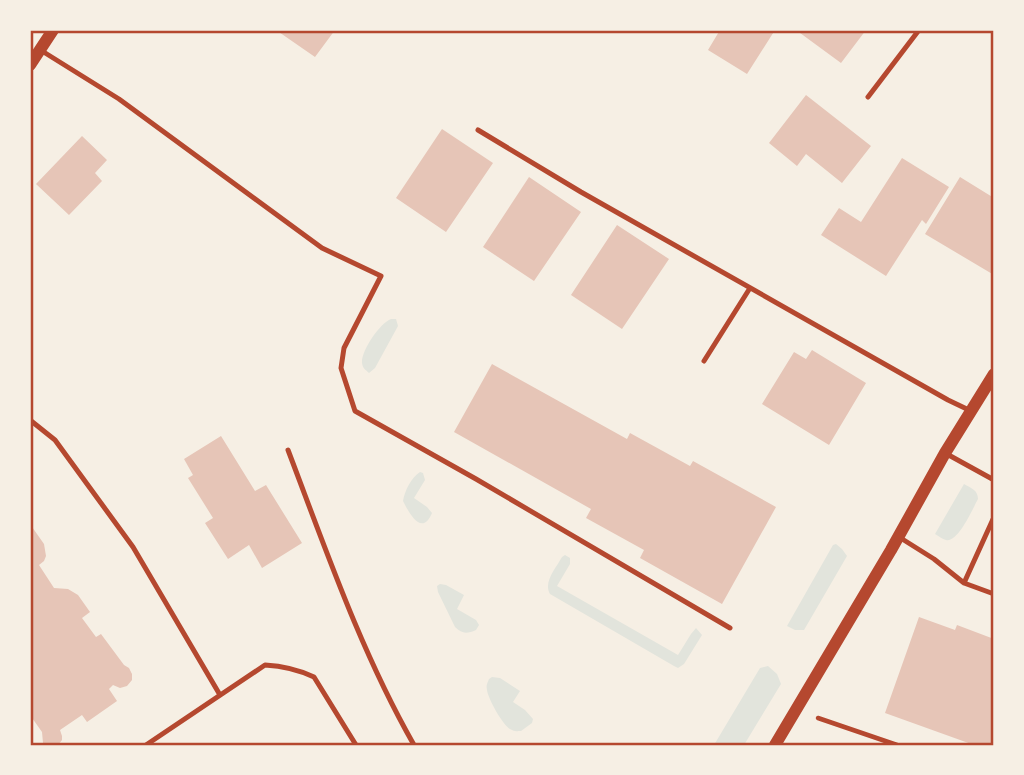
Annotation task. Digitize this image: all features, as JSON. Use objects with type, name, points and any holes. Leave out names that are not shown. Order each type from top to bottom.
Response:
[{"type":"street","points":[[30,65],[53,30]]},
{"type":"street","points":[[775,745],[994,374]]},
{"type":"lane","points":[[868,97],[919,30]]},
{"type":"lane","points":[[40,50],[119,99],[322,248],[381,276],[344,348],[341,368],[355,411],[730,628]]},
{"type":"lane","points":[[478,130],[750,288],[971,411]]},
{"type":"lane","points":[[704,361],[750,288]]},
{"type":"lane","points":[[30,420],[55,440],[133,547],[220,695]]},
{"type":"lane","points":[[288,450],[344,597],[394,710],[414,745]]},
{"type":"lane","points":[[945,453],[994,480]]},
{"type":"lane","points":[[964,583],[994,517]]},
{"type":"lane","points":[[898,537],[934,559],[964,583],[994,594]]},
{"type":"lane","points":[[146,745],[265,665],[285,666],[314,677],[356,745]]},
{"type":"path","points":[[817,718],[897,745]]},
{"type":"shaded area","points":[[391,319],[396,319],[398,326],[375,368],[369,373],[362,363],[365,352],[377,332]]},
{"type":"shaded area","points":[[420,472],[425,480],[414,498],[432,513],[424,523],[416,520],[403,501],[409,485]]},
{"type":"shaded area","points":[[964,484],[975,491],[978,499],[960,531],[951,539],[945,540],[935,534]]},
{"type":"shaded area","points":[[836,544],[847,556],[804,630],[787,626],[833,545]]},
{"type":"shaded area","points":[[565,555],[570,558],[570,564],[557,586],[678,655],[696,628],[702,635],[684,664],[678,668],[674,666],[550,594],[549,580]]},
{"type":"shaded area","points":[[440,584],[464,595],[457,609],[476,620],[479,625],[476,630],[465,633],[455,627],[438,592],[437,586]]},
{"type":"shaded area","points":[[768,666],[777,674],[781,684],[744,745],[714,745],[760,668]]},
{"type":"shaded area","points":[[492,677],[500,678],[520,691],[513,702],[533,719],[532,723],[521,731],[513,731],[507,727],[493,705],[487,687]]},
{"type":"building","points":[[276,30],[335,30],[315,57]]},
{"type":"building","points":[[720,30],[775,30],[747,74],[708,50]]},
{"type":"building","points":[[796,30],[866,30],[841,63]]},
{"type":"building","points":[[806,95],[871,146],[842,183],[806,154],[797,166],[769,143]]},
{"type":"building","points":[[442,129],[493,163],[446,232],[396,198]]},
{"type":"building","points":[[82,136],[107,160],[95,173],[102,181],[69,215],[36,184]]},
{"type":"building","points":[[902,158],[949,187],[926,224],[922,220],[886,276],[821,235],[839,208],[861,222]]},
{"type":"building","points":[[529,177],[581,212],[534,281],[483,247]]},
{"type":"building","points":[[960,177],[994,198],[994,275],[925,234]]},
{"type":"building","points":[[617,225],[669,259],[622,329],[571,295]]},
{"type":"building","points":[[812,350],[866,383],[829,445],[762,404],[794,352],[806,359]]},
{"type":"building","points":[[492,364],[627,439],[630,433],[690,466],[693,461],[776,507],[722,604],[640,558],[644,550],[586,518],[591,509],[454,432]]},
{"type":"building","points":[[221,436],[255,491],[266,485],[302,543],[262,568],[249,545],[228,559],[205,523],[213,518],[188,478],[193,475],[184,459]]},
{"type":"building","points":[[30,524],[44,544],[46,556],[39,565],[54,588],[68,589],[78,595],[90,612],[82,618],[96,637],[101,634],[132,674],[132,680],[127,686],[120,688],[113,685],[109,689],[117,701],[87,722],[82,715],[60,730],[62,740],[58,745],[43,743],[42,732],[30,715]]},
{"type":"building","points":[[919,617],[955,630],[957,625],[994,639],[994,745],[974,745],[885,713]]}]
